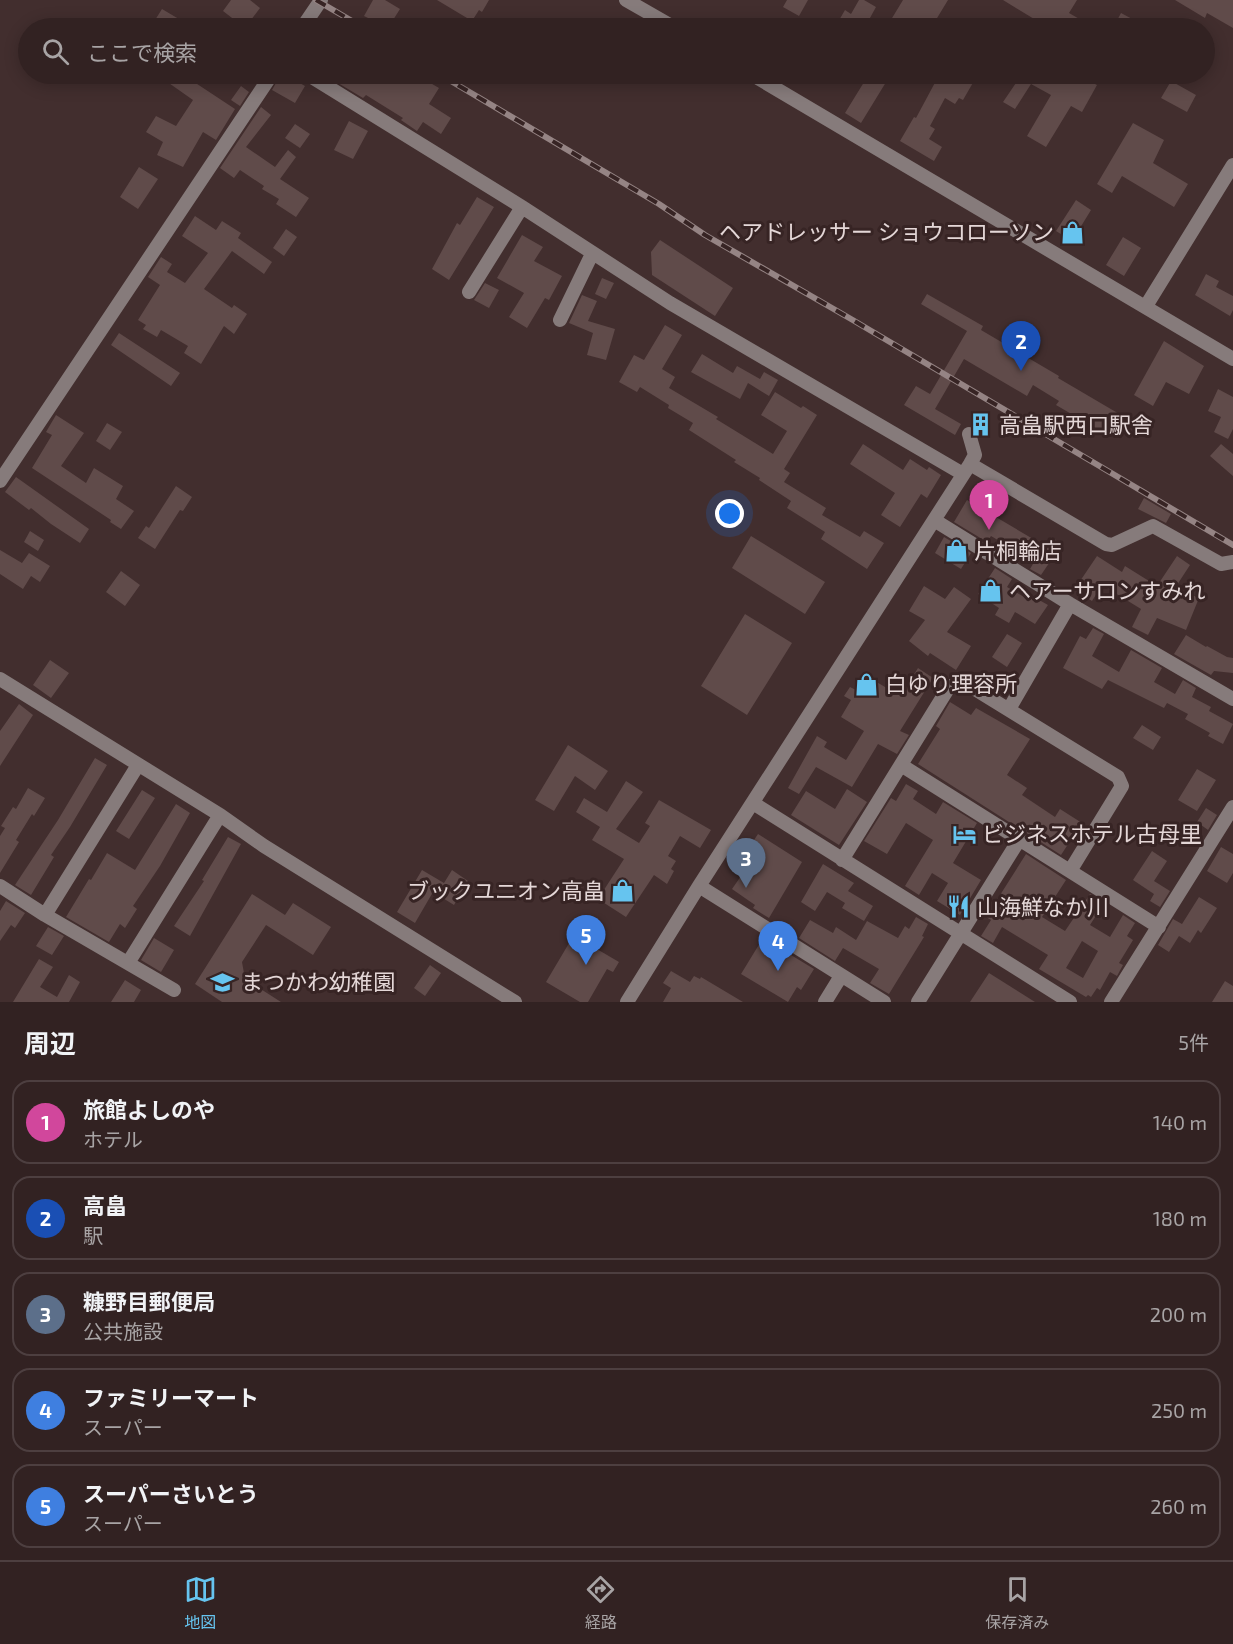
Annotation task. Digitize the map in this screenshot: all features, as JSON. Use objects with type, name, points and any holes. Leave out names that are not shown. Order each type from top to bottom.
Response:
[{"type":"street","points":[[309,18],[321,0]]},
{"type":"street","points":[[626,0],[658,18]]},
{"type":"street","points":[[0,481],[265,84]]},
{"type":"street","points":[[323,84],[522,207],[670,303],[1106,544],[1112,545],[1153,526],[1221,564],[1233,562]]},
{"type":"street","points":[[768,84],[1233,359]]},
{"type":"street","points":[[1146,306],[1233,165]]},
{"type":"street","points":[[469,292],[522,207]]},
{"type":"street","points":[[560,320],[592,254]]},
{"type":"street","points":[[627,1002],[967,469],[975,455],[969,435]]},
{"type":"street","points":[[934,520],[1070,604],[1233,699]]},
{"type":"street","points":[[1009,709],[1070,604]]},
{"type":"street","points":[[0,679],[515,1002]]},
{"type":"street","points":[[842,860],[949,687],[962,681],[1118,777],[1122,786],[1070,871]]},
{"type":"street","points":[[45,915],[138,765]]},
{"type":"street","points":[[901,765],[1159,927]]},
{"type":"street","points":[[753,804],[1070,1002]]},
{"type":"street","points":[[1111,1002],[1233,807]]},
{"type":"street","points":[[128,963],[220,815]]},
{"type":"street","points":[[918,1002],[1018,840]]},
{"type":"street","points":[[0,886],[45,915],[174,990]]},
{"type":"street","points":[[699,886],[884,1002]]},
{"type":"street","points":[[825,1002],[841,976]]},
{"type":"building","points":[[231,0],[250,0],[260,8],[252,18],[232,18],[223,11]]},
{"type":"building","points":[[373,0],[385,0],[400,9],[394,18],[364,16]]},
{"type":"building","points":[[437,0],[489,0],[482,12],[479,10],[474,18],[467,18]]},
{"type":"building","points":[[787,0],[808,0],[799,16],[783,7]]},
{"type":"building","points":[[859,0],[864,0],[876,7],[870,18],[840,18],[845,10],[851,14]]},
{"type":"building","points":[[903,0],[948,0],[937,18],[892,18]]},
{"type":"building","points":[[1003,0],[1077,0],[1069,13],[1078,18],[1033,18]]},
{"type":"building","points":[[1175,0],[1233,0],[1233,28],[1207,13],[1205,18]]},
{"type":"building","points":[[162,9],[177,18],[156,18]]},
{"type":"building","points":[[1121,13],[1130,18],[1118,18]]},
{"type":"building","points":[[170,84],[197,84],[235,109],[216,140],[203,132],[183,167],[157,155],[163,142],[146,132],[156,116],[176,126],[193,100]]},
{"type":"building","points":[[275,84],[305,86],[295,103],[272,90]]},
{"type":"building","points":[[340,84],[432,84],[439,88],[429,104],[451,118],[441,134],[423,122],[417,131],[401,120],[403,118],[366,95],[363,98]]},
{"type":"building","points":[[863,84],[885,84],[861,123],[845,113]]},
{"type":"building","points":[[934,84],[972,84],[963,100],[959,98],[955,104],[945,98],[930,126],[935,129],[929,139],[942,147],[934,161],[900,141],[914,117],[916,118]]},
{"type":"building","points":[[1015,84],[1031,84],[1015,109],[1003,102]]},
{"type":"building","points":[[1031,84],[1097,85],[1082,112],[1071,106],[1046,147],[1027,136],[1051,95]]},
{"type":"building","points":[[1169,84],[1176,84],[1196,95],[1187,112],[1161,98]]},
{"type":"building","points":[[241,86],[249,92],[240,106],[231,100]]},
{"type":"building","points":[[261,107],[271,115],[246,147],[275,167],[288,150],[296,157],[280,179],[309,198],[296,217],[276,204],[279,199],[262,189],[264,186],[240,170],[234,178],[220,168]]},
{"type":"building","points":[[349,121],[368,131],[353,159],[334,150]]},
{"type":"building","points":[[1133,123],[1164,140],[1153,163],[1188,184],[1174,207],[1122,176],[1112,193],[1097,184]]},
{"type":"building","points":[[295,124],[310,134],[300,148],[285,138]]},
{"type":"building","points":[[139,167],[158,179],[138,209],[120,197]]},
{"type":"building","points":[[477,197],[494,207],[449,280],[432,269],[457,223],[460,225]]},
{"type":"building","points":[[1076,200],[1091,210],[1072,241],[1056,231]]},
{"type":"building","points":[[195,216],[216,230],[222,221],[241,233],[238,238],[272,262],[264,274],[232,251],[204,289],[232,308],[234,305],[247,314],[234,334],[224,326],[201,364],[184,353],[188,346],[161,330],[157,337],[143,329],[146,325],[138,320],[160,285],[148,277],[161,257],[172,264],[167,272],[185,283],[208,253],[182,236]]},
{"type":"building","points":[[286,229],[297,237],[284,256],[273,248]]},
{"type":"building","points":[[522,235],[543,247],[534,261],[562,276],[549,300],[545,298],[527,328],[509,317],[524,293],[497,278]]},
{"type":"building","points":[[1123,237],[1141,248],[1124,276],[1106,265]]},
{"type":"building","points":[[660,240],[733,288],[715,316],[652,275],[651,252]]},
{"type":"building","points":[[1206,274],[1219,281],[1216,287],[1233,296],[1233,310],[1230,316],[1195,295]]},
{"type":"building","points":[[602,278],[614,283],[606,299],[595,294]]},
{"type":"building","points":[[485,283],[499,290],[489,308],[474,300]]},
{"type":"building","points":[[927,294],[983,326],[981,330],[1121,415],[1109,436],[1056,405],[1059,401],[1033,385],[1027,396],[964,359],[935,409],[961,424],[955,435],[904,405],[916,386],[930,394],[967,331],[921,304]]},
{"type":"building","points":[[582,295],[597,301],[588,321],[615,329],[606,360],[587,355],[593,333],[569,323]]},
{"type":"building","points":[[665,325],[682,335],[662,369],[675,377],[669,388],[773,454],[787,431],[761,415],[775,392],[817,415],[784,469],[790,473],[784,482],[826,508],[822,515],[860,537],[864,531],[884,543],[867,569],[821,539],[825,532],[787,508],[791,501],[734,462],[736,460],[689,430],[693,423],[640,387],[637,392],[619,382],[634,355],[644,360]]},
{"type":"building","points":[[119,333],[180,373],[171,386],[111,345]]},
{"type":"building","points":[[1164,341],[1204,366],[1189,394],[1166,382],[1153,406],[1134,395]]},
{"type":"building","points":[[702,354],[733,373],[737,366],[760,379],[764,372],[778,380],[769,396],[748,383],[740,399],[691,372]]},
{"type":"building","points":[[1218,389],[1233,397],[1233,429],[1228,439],[1214,432],[1221,417],[1208,411]]},
{"type":"building","points":[[56,415],[84,433],[61,466],[86,483],[94,468],[123,486],[116,499],[134,511],[121,529],[32,468],[52,435],[46,432]]},
{"type":"building","points":[[107,423],[122,432],[110,450],[96,441]]},
{"type":"building","points":[[863,444],[903,470],[910,459],[927,470],[929,467],[941,475],[927,498],[921,494],[900,527],[881,515],[895,493],[850,464]]},
{"type":"building","points":[[1221,444],[1233,454],[1233,476],[1210,456]]},
{"type":"building","points":[[16,477],[89,529],[80,543],[5,492]]},
{"type":"building","points":[[176,486],[192,497],[183,511],[180,510],[155,549],[138,538],[146,526],[149,528]]},
{"type":"building","points":[[1144,498],[1171,514],[1166,523],[1138,509]]},
{"type":"building","points":[[967,500],[1045,546],[1051,537],[1062,544],[1041,575],[1030,569],[1037,557],[1021,548],[1018,552],[991,536],[987,542],[954,522]]},
{"type":"building","points":[[30,531],[44,540],[38,551],[24,542]]},
{"type":"building","points":[[751,536],[825,582],[805,614],[732,568]]},
{"type":"building","points":[[944,537],[971,553],[961,569],[935,553]]},
{"type":"building","points":[[0,550],[22,563],[29,553],[50,566],[40,582],[31,576],[23,589],[0,574]]},
{"type":"building","points":[[1097,556],[1122,572],[1125,566],[1157,586],[1177,556],[1190,565],[1175,588],[1199,598],[1186,630],[1157,618],[1148,635],[1132,627],[1141,609],[1102,585],[1092,601],[1074,590]]},
{"type":"building","points":[[995,568],[1012,579],[1007,587],[1029,600],[1032,596],[1048,605],[1035,624],[1015,612],[1009,623],[995,615],[999,608],[978,594]]},
{"type":"building","points":[[121,571],[140,585],[125,606],[106,592]]},
{"type":"building","points":[[924,586],[945,599],[954,587],[971,599],[947,632],[971,646],[956,670],[930,653],[928,656],[909,641],[925,620],[909,611]]},
{"type":"building","points":[[745,614],[792,643],[747,715],[701,686]]},
{"type":"building","points":[[1093,628],[1104,634],[1092,656],[1119,672],[1131,650],[1162,668],[1154,682],[1175,694],[1183,680],[1196,688],[1192,697],[1211,707],[1209,711],[1233,724],[1223,744],[1208,736],[1210,733],[1185,719],[1188,714],[1167,703],[1164,708],[1108,680],[1102,689],[1063,668],[1080,636],[1086,639]]},
{"type":"building","points":[[1007,634],[1022,643],[1007,667],[992,657]]},
{"type":"building","points":[[1186,635],[1206,647],[1233,658],[1233,673],[1214,671],[1211,675],[1174,654]]},
{"type":"building","points":[[50,660],[69,673],[51,698],[33,685]]},
{"type":"building","points":[[918,668],[933,678],[900,731],[909,735],[897,754],[878,744],[852,787],[816,767],[799,794],[788,788],[817,736],[827,742],[824,747],[846,760],[864,731],[841,717],[851,700],[844,696],[850,687],[856,690],[865,675],[890,690],[892,687],[903,692]]},
{"type":"building","points":[[950,702],[971,715],[976,708],[1030,739],[1007,775],[1027,788],[1022,795],[1055,817],[1060,809],[1082,823],[1061,855],[918,764],[940,729],[936,726]]},
{"type":"building","points":[[19,704],[33,715],[0,766],[0,731]]},
{"type":"building","points":[[1142,725],[1161,737],[1153,750],[1133,738]]},
{"type":"building","points":[[568,745],[608,771],[595,790],[575,776],[554,811],[535,800]]},
{"type":"building","points":[[95,758],[107,765],[51,855],[54,857],[31,895],[15,885]]},
{"type":"building","points":[[1197,769],[1216,780],[1197,811],[1178,800]]},
{"type":"building","points":[[626,781],[643,792],[616,829],[639,843],[650,826],[645,823],[659,800],[711,830],[700,848],[680,836],[668,856],[676,861],[667,884],[654,875],[626,917],[598,899],[624,859],[592,840],[600,827],[576,812],[584,798],[607,812]]},
{"type":"building","points":[[906,784],[918,791],[913,799],[936,814],[943,802],[977,823],[953,863],[981,880],[960,915],[937,901],[948,883],[932,873],[919,895],[905,886],[933,840],[906,823],[887,854],[864,841],[891,798],[896,801]]},
{"type":"building","points":[[28,788],[45,798],[16,840],[19,842],[0,873],[0,836],[5,828],[1,826],[13,807],[16,809]]},
{"type":"building","points":[[847,789],[867,802],[839,845],[791,815],[806,791],[835,809]]},
{"type":"building","points":[[142,790],[155,798],[129,839],[116,831]]},
{"type":"building","points":[[176,804],[190,813],[160,866],[133,906],[137,909],[125,928],[120,924],[109,942],[66,917],[107,853],[135,870]]},
{"type":"building","points":[[1206,808],[1217,815],[1208,830],[1197,822]]},
{"type":"building","points":[[758,834],[802,862],[769,918],[753,908],[755,905],[732,889],[748,866],[740,861]]},
{"type":"building","points":[[228,837],[241,844],[190,936],[174,926],[204,881],[202,880]]},
{"type":"building","points":[[1221,847],[1233,854],[1233,873],[1227,883],[1207,871]]},
{"type":"building","points":[[1152,851],[1167,861],[1154,881],[1170,891],[1160,907],[1150,901],[1154,894],[1133,880]]},
{"type":"building","points":[[1026,854],[1066,880],[1042,917],[1065,931],[1090,894],[1104,903],[1090,925],[1110,937],[1123,915],[1135,923],[1127,936],[1133,940],[1119,963],[1123,965],[1117,976],[1110,972],[1100,990],[1097,988],[1091,997],[1088,995],[1086,997],[1039,969],[1048,955],[1002,927],[993,943],[981,936],[991,920],[983,915],[992,901],[995,903]],"holes":[[[1082,941],[1098,951],[1083,978],[1066,968]]]},
{"type":"building","points":[[823,864],[854,883],[848,891],[873,906],[864,921],[842,908],[845,903],[827,892],[815,911],[801,902]]},
{"type":"building","points":[[422,870],[444,883],[452,870],[468,881],[454,905],[433,892],[415,923],[397,912]]},
{"type":"building","points":[[252,894],[285,915],[293,903],[331,927],[313,955],[266,925],[242,962],[245,979],[281,1002],[222,1002],[195,984]]},
{"type":"building","points":[[1199,897],[1217,908],[1201,933],[1198,930],[1190,943],[1179,936],[1169,952],[1158,945],[1173,919],[1182,924]]},
{"type":"building","points":[[6,901],[25,913],[15,928],[11,925],[0,941],[0,911]]},
{"type":"building","points":[[916,917],[928,924],[922,936],[924,937],[889,994],[870,983],[879,969],[843,948],[835,961],[799,938],[810,920],[833,933],[836,927],[856,940],[867,921],[898,938],[905,926],[909,929]]},
{"type":"building","points":[[48,927],[64,936],[52,955],[36,946]]},
{"type":"building","points":[[578,928],[594,938],[590,945],[619,962],[613,972],[607,969],[588,1002],[580,1002],[546,982]]},
{"type":"building","points":[[154,938],[174,950],[161,972],[141,960]]},
{"type":"building","points":[[763,938],[814,969],[801,990],[797,987],[788,1002],[741,974]]},
{"type":"building","points":[[39,959],[53,967],[40,987],[57,997],[69,975],[80,982],[69,1002],[13,1002]]},
{"type":"building","points":[[430,965],[441,973],[425,996],[414,988]]},
{"type":"building","points":[[671,971],[690,982],[694,976],[700,979],[701,977],[743,1002],[663,1002],[671,988],[663,983]]},
{"type":"building","points":[[989,973],[1035,1002],[970,1002]]},
{"type":"building","points":[[125,980],[141,990],[134,1002],[111,1002]]},
{"type":"building","points":[[1225,981],[1233,986],[1233,1002],[1212,1002]]},
{"type":"railway","points":[[316,0],[347,18]]},
{"type":"railway","points":[[456,84],[659,204],[705,235],[1233,545]]},
{"type":"place","name":"ヘアドレッサー ショウコローソン","points":[[1072,232]]},
{"type":"place","name":"高畠","points":[[1021,371]]},
{"type":"place","name":"高畠駅西口駅舎","points":[[981,425]]},
{"type":"place","name":"旅館よしのや","points":[[989,530]]},
{"type":"place","name":"片桐輪店","points":[[956,551]]},
{"type":"place","name":"ヘアーサロンすみれ","points":[[991,591]]},
{"type":"place","name":"白ゆり理容所","points":[[867,684]]},
{"type":"place","name":"ビジネスホテル古母里","points":[[964,834]]},
{"type":"place","name":"糠野目郵便局","points":[[746,888]]},
{"type":"place","name":"ブックユニオン高畠","points":[[623,891]]},
{"type":"place","name":"山海鮮なか川","points":[[959,907]]},
{"type":"place","name":"スーパーさいとう","points":[[586,965]]},
{"type":"place","name":"ファミリーマート","points":[[778,971]]},
{"type":"place","name":"まつかわ幼稚園","points":[[223,982]]}]
